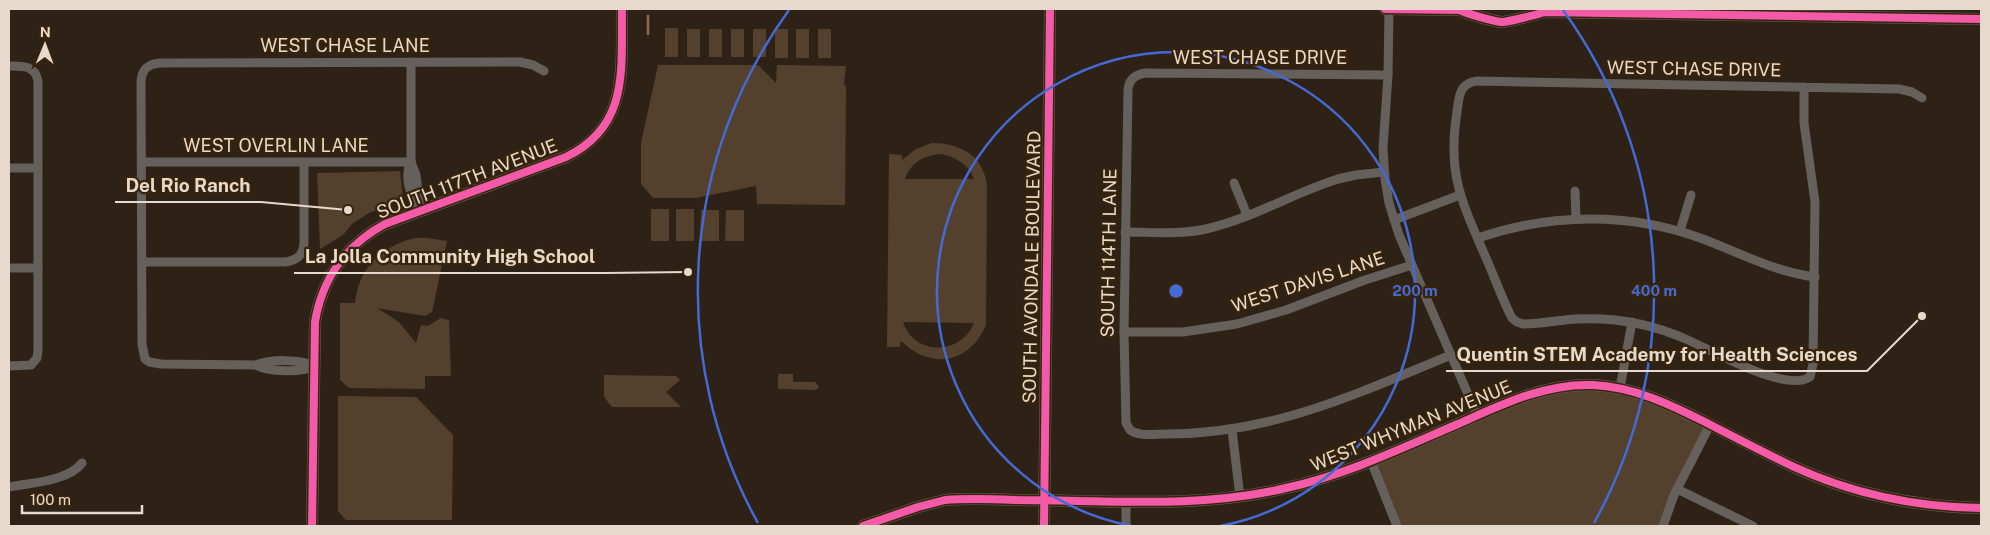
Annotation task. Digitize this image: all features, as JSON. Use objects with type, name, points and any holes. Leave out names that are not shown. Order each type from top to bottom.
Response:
[{"type":"street","name":"SOUTH 117TH AVENUE","points":[[312,526],[314,366],[317,312],[322,293],[334,270],[346,254],[368,234],[392,220],[566,157],[580,150],[598,135],[611,116],[621,86],[622,9]]},
{"type":"street","name":"SOUTH AVONDALE BOULEVARD","points":[[1044,526],[1050,9]]},
{"type":"street","points":[[1385,9],[1461,10],[1468,15],[1535,16],[1542,10],[1565,12],[1681,11],[1895,13],[1981,19]]},
{"type":"street","points":[[1389,9],[1388,75],[1383,138],[1384,172],[1389,204],[1412,265],[1477,416]]},
{"type":"street","points":[[411,62],[411,162],[416,175],[420,210]]},
{"type":"street","name":"WEST CHASE LANE","points":[[142,162],[141,81],[146,67],[160,63],[520,62],[533,65],[544,71]]},
{"type":"street","points":[[9,66],[24,66],[32,70],[38,80],[38,350],[35,362],[26,366],[9,366]]},
{"type":"street","name":"WEST CHASE DRIVE","points":[[1132,77],[1146,74],[1388,75]]},
{"type":"street","name":"SOUTH 114TH LANE","points":[[1132,77],[1128,90],[1124,332],[1126,419],[1130,430],[1141,434],[1179,434],[1232,430]]},
{"type":"street","name":"WEST CHASE DRIVE","points":[[1460,195],[1454,168],[1453,148],[1459,99],[1464,85],[1477,81],[1898,89],[1912,92],[1922,98]]},
{"type":"street","points":[[1394,220],[1460,195],[1509,312],[1517,322],[1531,324],[1590,318],[1632,322],[1677,335],[1758,372],[1797,381],[1810,377],[1814,364],[1814,192],[1804,123],[1804,87]]},
{"type":"street","points":[[142,162],[142,350],[145,359],[161,364],[256,365],[270,370],[302,370],[314,366]]},
{"type":"street","name":"WEST OVERLIN LANE","points":[[142,162],[411,162]]},
{"type":"street","points":[[142,262],[285,262],[300,256],[304,243],[304,162]]},
{"type":"street","points":[[9,168],[38,168]]},
{"type":"street","points":[[1126,232],[1194,231],[1221,225],[1338,179],[1384,172]]},
{"type":"street","points":[[1234,183],[1247,215]]},
{"type":"street","points":[[1575,191],[1576,219]]},
{"type":"street","points":[[1680,231],[1691,195]]},
{"type":"street","points":[[1478,238],[1532,223],[1576,219],[1628,221],[1680,231],[1775,268],[1815,277]]},
{"type":"street","name":"WEST DAVIS LANE","points":[[1124,332],[1183,332],[1237,324],[1286,310],[1365,280],[1412,265]]},
{"type":"street","points":[[9,268],[38,268]]},
{"type":"street","points":[[1620,388],[1632,322]]},
{"type":"street","points":[[1240,497],[1232,430],[1286,419],[1328,406],[1451,355]]},
{"type":"street","name":"WEST WHYMAN AVENUE","points":[[863,526],[945,500],[1190,501],[1240,497],[1304,484],[1371,461],[1525,396],[1559,387],[1594,385],[1620,388],[1659,400],[1807,473],[1847,487],[1909,502],[1981,508]]},
{"type":"street","points":[[1663,526],[1677,488],[1710,425]]},
{"type":"street","points":[[1371,461],[1397,526]]},
{"type":"street","points":[[9,487],[69,474],[82,463]]},
{"type":"street","points":[[1677,488],[1753,526]]},
{"type":"street","points":[[1126,501],[1126,526]]},
{"type":"shaded area","points":[[665,28],[678,28],[678,57],[665,57]]},
{"type":"shaded area","points":[[687,29],[700,29],[700,57],[687,57]]},
{"type":"shaded area","points":[[709,29],[722,29],[722,57],[709,57]]},
{"type":"shaded area","points":[[731,29],[744,29],[744,57],[731,57]]},
{"type":"shaded area","points":[[753,29],[766,29],[766,57],[753,57]]},
{"type":"shaded area","points":[[775,29],[788,29],[788,58],[775,58]]},
{"type":"shaded area","points":[[796,29],[809,29],[809,58],[796,58]]},
{"type":"shaded area","points":[[818,29],[831,29],[831,58],[818,58]]},
{"type":"shaded area","points":[[658,65],[758,65],[776,83],[777,65],[846,66],[844,84],[846,87],[845,205],[757,204],[756,186],[695,198],[653,198],[641,184],[641,143]]},
{"type":"shaded area","points":[[932,143],[961,148],[981,166],[987,185],[986,325],[979,338],[970,348],[960,355],[948,358],[937,359],[925,356],[901,341],[900,347],[887,347],[889,154],[902,155],[902,160],[916,149]],"holes":[[[942,154],[961,162],[969,169],[974,179],[905,179],[911,168],[919,160]],[[903,322],[974,323],[968,334],[959,341],[949,346],[938,348],[927,346],[917,341],[909,333]]]},
{"type":"shaded area","points":[[400,171],[403,199],[369,213],[353,223],[343,235],[320,249],[317,173]]},
{"type":"shaded area","points":[[651,209],[669,209],[669,241],[651,241]]},
{"type":"shaded area","points":[[676,209],[694,209],[694,241],[676,241]]},
{"type":"shaded area","points":[[701,210],[719,210],[719,241],[700,241]]},
{"type":"shaded area","points":[[726,210],[744,210],[744,241],[725,241]]},
{"type":"shaded area","points":[[416,238],[447,241],[432,312],[425,316],[377,308],[399,322],[416,343],[421,325],[428,326],[441,318],[449,320],[451,376],[425,376],[425,389],[349,388],[340,380],[340,303],[355,303],[361,279],[374,260],[383,252],[404,241]]},
{"type":"shaded area","points":[[778,374],[793,374],[793,382],[815,382],[819,387],[816,390],[778,389]]},
{"type":"shaded area","points":[[604,375],[676,376],[680,380],[666,392],[681,407],[612,407],[604,397]]},
{"type":"shaded area","points":[[1607,386],[1710,425],[1663,526],[1397,526],[1371,461],[1525,396]]},
{"type":"shaded area","points":[[338,396],[416,397],[453,435],[452,520],[346,520],[338,511]]},
{"type":"waterway","points":[[648,16],[648,34]]},
{"type":"cycle path","points":[[312,526],[315,322],[318,306],[330,278],[338,265],[359,242],[385,224],[566,157],[587,144],[602,129],[612,112],[618,94],[622,53],[622,9]]},
{"type":"cycle path","points":[[1044,526],[1050,9]]},
{"type":"cycle path","points":[[1385,9],[1460,10],[1493,21],[1502,22],[1544,12],[1981,19]]},
{"type":"cycle path","points":[[863,526],[945,500],[1151,502],[1219,499],[1253,495],[1308,483],[1330,476],[1524,397],[1541,391],[1575,385],[1608,386],[1637,393],[1665,403],[1792,466],[1815,476],[1861,491],[1908,502],[1981,508]]},
{"type":"place","name":"Del Rio Ranch","points":[[348,210]]},
{"type":"place","name":"La Jolla Community High School","points":[[688,272]]},
{"type":"place","name":"Quentin STEM Academy for Health Sciences","points":[[1922,316]]}]
